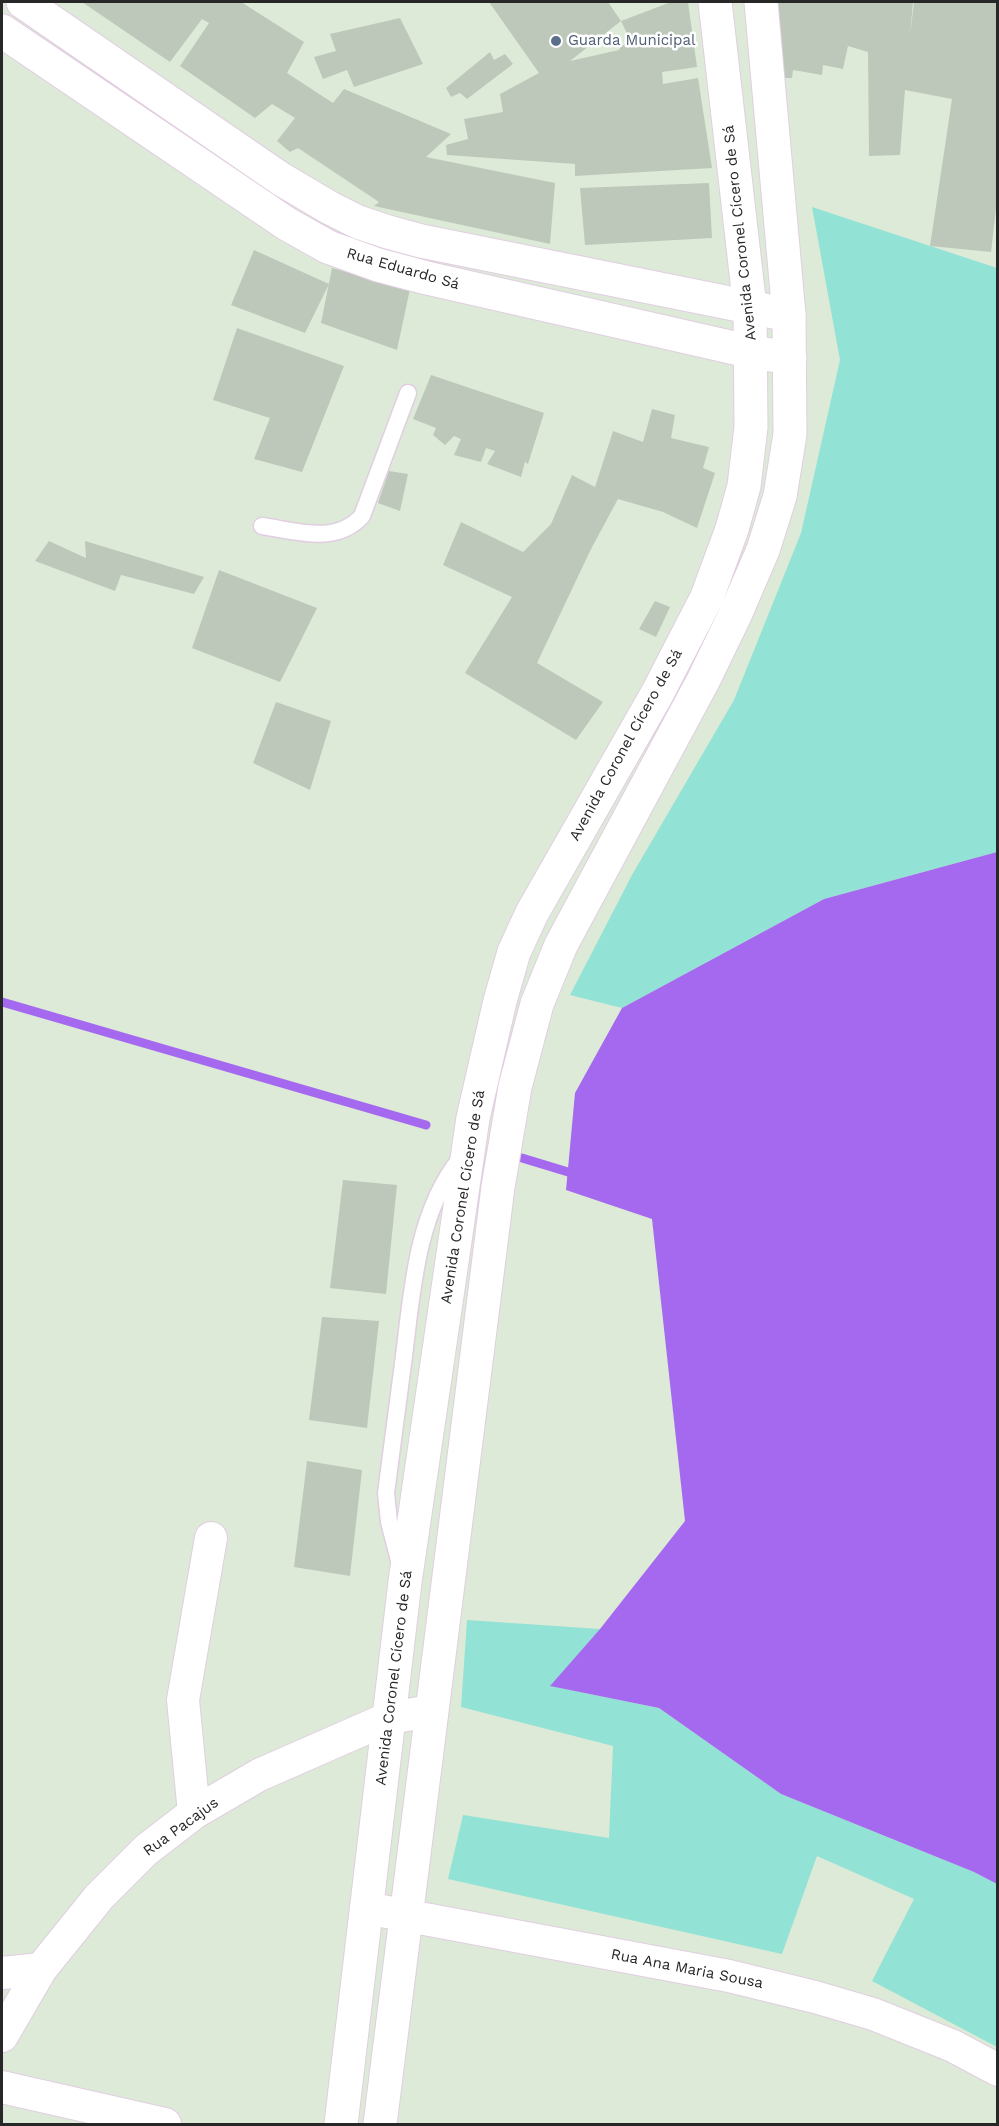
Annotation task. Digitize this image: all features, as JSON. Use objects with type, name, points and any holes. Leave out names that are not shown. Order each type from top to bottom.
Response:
[{"type":"main road","name":"Rua Eduardo Sá","points":[[23,2],[281,179],[358,222],[421,241],[789,315]]},
{"type":"main road","name":"Avenida Coronel Cícero de Sá","points":[[380,2124],[498,1187],[515,1087],[537,1004],[561,945],[703,681],[721,606],[732,529],[744,486],[751,427],[750,308],[715,2]]},
{"type":"main road","name":"Avenida Coronel Cícero de Sá","points":[[341,2124],[405,1582],[473,1118],[497,1013],[519,942],[532,913],[657,694],[763,550],[780,496],[790,434],[789,315],[760,2]]},
{"type":"main road","name":"Rua Eduardo Sá","points":[[2,31],[286,224],[328,247],[378,265],[427,278],[752,352],[790,358]]},
{"type":"street","points":[[195,1813],[183,1700],[211,1538]]},
{"type":"street","name":"Rua Pacajus","points":[[2,2037],[41,1969],[107,1890],[146,1850],[195,1813],[259,1775],[389,1718],[431,1711]]},
{"type":"street","name":"Rua Ana Maria Sousa","points":[[366,1908],[729,1976],[815,1997],[873,2014],[953,2046],[998,2070]]},
{"type":"street","points":[[2,1972],[41,1969]]},
{"type":"street","points":[[2,2087],[165,2124]]},
{"type":"lane","points":[[262,526],[326,535],[341,532],[354,525],[362,516],[408,393]]},
{"type":"shaded area","points":[[812,207],[997,268],[997,852],[824,899],[622,1008],[570,995],[632,875],[734,700],[801,533],[840,360]]},
{"type":"shaded area","points":[[998,852],[997,1884],[974,1872],[781,1794],[659,1708],[550,1686],[600,1629],[685,1521],[652,1219],[566,1190],[575,1093],[622,1008],[824,899]]},
{"type":"shaded area","points":[[467,1620],[600,1629],[551,1686],[659,1708],[781,1794],[974,1872],[997,1884],[997,2047],[872,1981],[914,1899],[817,1856],[782,1954],[448,1879],[463,1815],[609,1838],[613,1746],[461,1707]]},
{"type":"building","points":[[82,2],[241,2],[304,42],[287,73],[333,103],[344,89],[451,134],[426,157],[555,183],[550,244],[374,206],[379,202],[298,148],[290,152],[277,141],[295,118],[272,104],[255,118],[180,66],[209,23],[202,19],[170,62]]},
{"type":"building","points":[[489,2],[608,2],[621,21],[671,2],[688,2],[697,67],[662,72],[663,84],[698,78],[712,168],[575,176],[575,164],[447,155],[446,145],[468,139],[464,119],[503,112],[500,94],[539,73]],"holes":[[[621,21],[631,42],[621,46],[619,50],[570,61]]]},
{"type":"building","points":[[772,2],[913,2],[910,36],[914,2],[998,2],[998,192],[991,252],[930,246],[952,99],[905,90],[900,155],[869,156],[868,52],[848,46],[843,69],[823,65],[822,75],[793,70],[792,78],[778,78]]},
{"type":"building","points":[[400,18],[423,64],[354,87],[347,70],[323,79],[314,57],[336,51],[330,34]]},
{"type":"building","points":[[490,52],[494,60],[505,54],[513,64],[467,99],[460,93],[451,97],[446,88]]},
{"type":"building","points":[[709,183],[712,238],[585,245],[580,188]]},
{"type":"building","points":[[254,250],[329,284],[305,333],[231,305]]},
{"type":"building","points":[[332,268],[410,289],[397,350],[321,323]]},
{"type":"building","points":[[237,328],[344,366],[302,472],[254,459],[270,418],[213,400]]},
{"type":"building","points":[[431,375],[544,413],[528,464],[525,462],[521,477],[487,464],[495,451],[486,448],[481,462],[454,455],[461,439],[454,436],[445,445],[433,435],[436,428],[413,419]]},
{"type":"building","points":[[652,409],[675,415],[671,438],[709,447],[703,468],[715,473],[697,528],[663,512],[618,499],[591,549],[537,663],[603,702],[576,740],[465,673],[512,597],[443,565],[461,522],[523,552],[551,524],[572,475],[595,487],[613,431],[643,442]]},
{"type":"building","points":[[389,471],[408,474],[400,511],[378,503]]},
{"type":"building","points":[[49,541],[86,558],[85,541],[204,577],[194,594],[121,575],[115,591],[35,561]]},
{"type":"building","points":[[219,570],[317,608],[280,682],[192,648]]},
{"type":"building","points":[[655,601],[670,607],[656,637],[639,629]]},
{"type":"building","points":[[276,702],[331,721],[310,790],[253,763]]},
{"type":"building","points":[[343,1180],[397,1185],[386,1294],[330,1288]]},
{"type":"building","points":[[322,1317],[379,1321],[367,1428],[309,1420]]},
{"type":"building","points":[[307,1461],[362,1470],[350,1576],[294,1567]]},
{"type":"waterway","points":[[2,1002],[426,1125]]},
{"type":"waterway","points":[[522,1158],[578,1175]]},
{"type":"place","name":"Guarda Municipal","points":[[556,41]]}]
